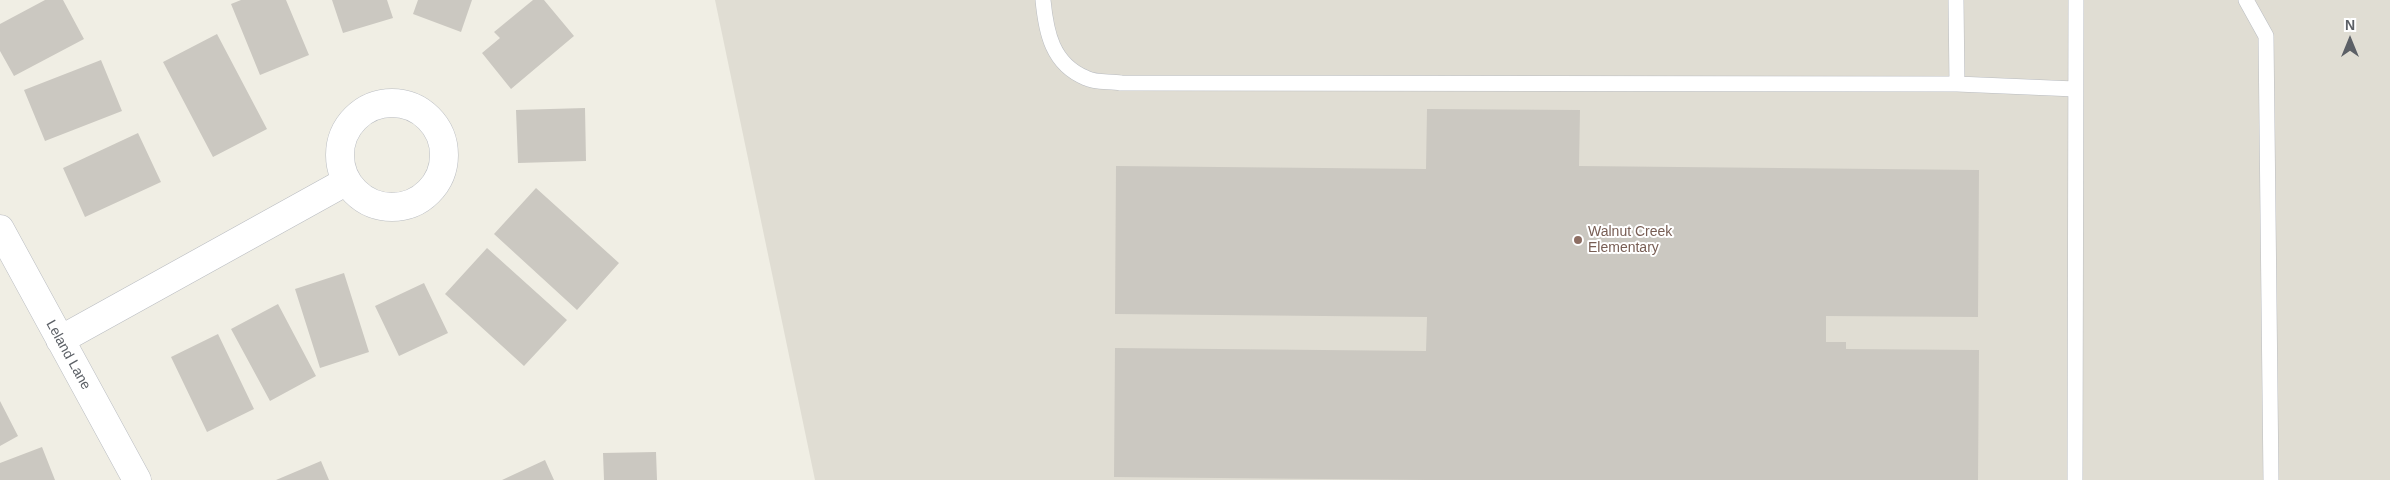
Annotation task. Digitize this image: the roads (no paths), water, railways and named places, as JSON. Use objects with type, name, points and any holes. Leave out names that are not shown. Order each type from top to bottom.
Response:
[{"type":"street","points":[[60,340],[348,182]]},
{"type":"street","name":"Leland Lane","points":[[0,229],[136,480]]},
{"type":"lane","points":[[1042,0],[1046,31],[1060,61],[1086,79],[1121,82],[1957,84],[2075,89]]},
{"type":"lane","points":[[1956,0],[1957,84]]},
{"type":"lane","points":[[2075,480],[2076,0]]},
{"type":"lane","points":[[2246,0],[2266,36],[2271,480]]},
{"type":"place","name":"Walnut Creek Elementary","points":[[1578,240]]}]
